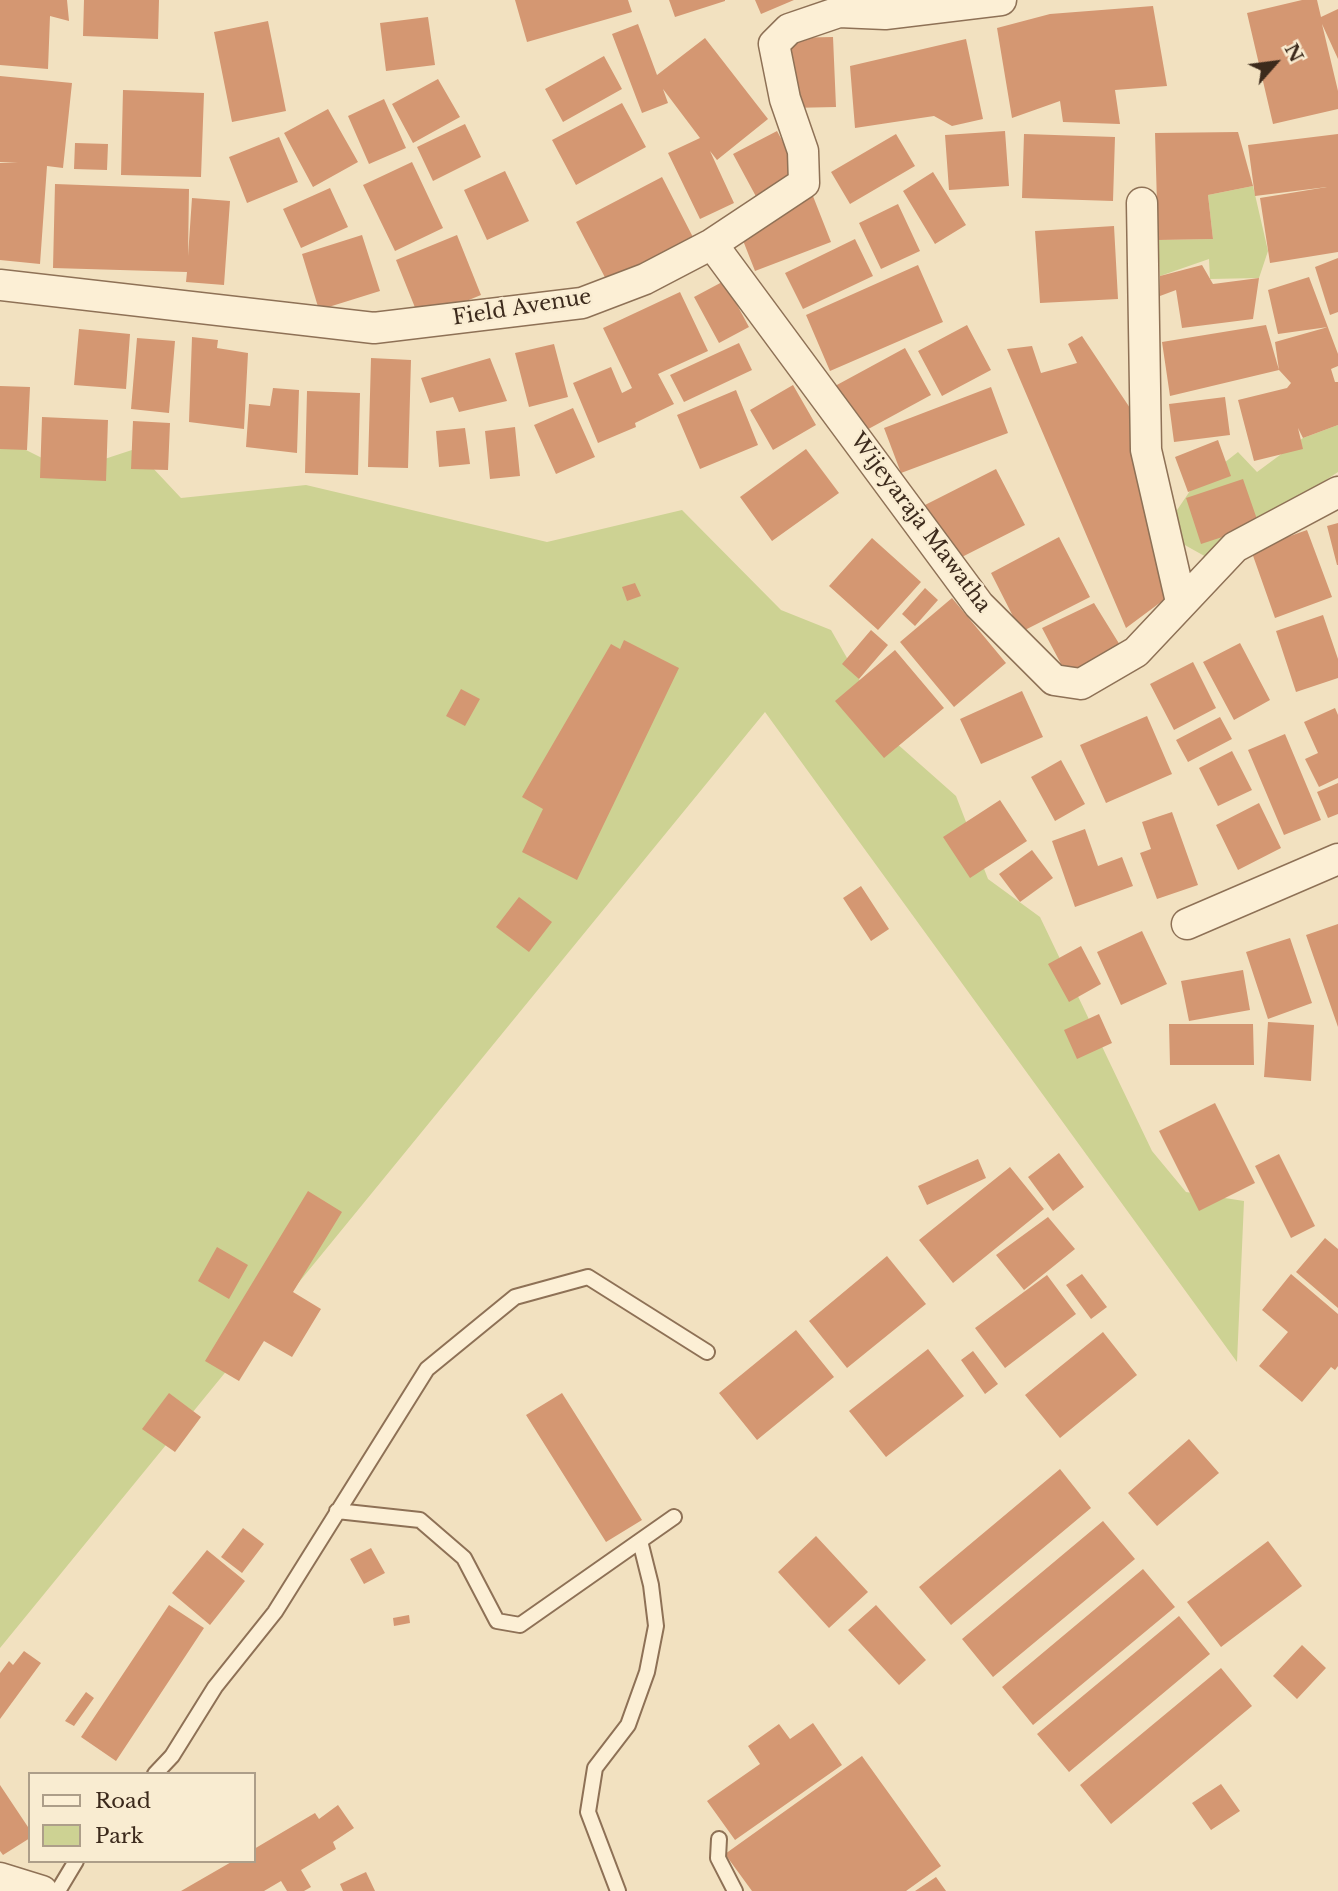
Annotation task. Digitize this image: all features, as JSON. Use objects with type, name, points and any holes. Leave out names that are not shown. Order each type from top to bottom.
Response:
[{"type":"street","name":"Field Avenue","points":[[0,285],[374,328],[582,303],[645,279],[712,244],[804,183],[803,151],[785,99],[774,44],[789,29],[839,12],[1001,0]]},
{"type":"street","points":[[1142,203],[1146,450],[1181,603]]},
{"type":"street","name":"Wijeyaraja Mawatha","points":[[712,244],[979,605],[1054,680],[1081,684],[1136,652],[1235,547],[1338,492]]},
{"type":"street","points":[[1187,924],[1338,859]]},
{"type":"street","points":[[0,1878],[42,1891]]},
{"type":"lane","points":[[157,1772],[172,1756],[215,1687],[275,1612],[427,1369],[515,1297],[588,1277],[707,1352]]},
{"type":"lane","points":[[337,1511],[421,1520],[464,1558],[498,1621],[520,1625],[674,1517]]},
{"type":"lane","points":[[618,1891],[588,1812],[595,1768],[628,1725],[647,1672],[652,1649],[656,1626],[651,1584],[640,1541]]},
{"type":"lane","points":[[719,1839],[718,1858],[735,1891]]},
{"type":"lane","points":[[58,1891],[75,1863]]},
{"type":"green space","points":[[1253,186],[1268,251],[1259,278],[1210,279],[1209,259],[1160,276],[1158,240],[1213,239],[1208,195]]},
{"type":"green space","points":[[1338,425],[1338,472],[1208,558],[1183,544],[1173,516],[1192,488],[1238,452],[1257,472],[1303,438]]},
{"type":"green space","points":[[0,437],[68,471],[135,449],[181,498],[306,485],[547,542],[682,510],[781,610],[831,630],[895,742],[956,796],[988,879],[1040,917],[1152,1151],[1186,1192],[1244,1201],[1237,1362],[765,712],[0,1648]]},
{"type":"building","points":[[0,0],[67,0],[69,21],[50,16],[48,69],[0,65]]},
{"type":"building","points":[[84,0],[159,0],[158,39],[83,36]]},
{"type":"building","points":[[515,0],[628,0],[632,12],[527,42]]},
{"type":"building","points":[[669,0],[725,0],[725,1],[675,17]]},
{"type":"building","points":[[755,0],[794,0],[761,14]]},
{"type":"building","points":[[1302,0],[1317,0],[1321,17],[1338,9],[1338,59],[1322,24],[1338,91],[1338,109],[1273,124],[1247,13]]},
{"type":"building","points":[[1153,6],[1167,86],[1115,90],[1120,124],[1063,122],[1060,101],[1012,118],[997,28],[1050,14]]},
{"type":"building","points":[[428,17],[435,65],[386,71],[380,23]]},
{"type":"building","points":[[268,21],[286,111],[232,122],[214,32]]},
{"type":"building","points":[[638,24],[657,75],[705,38],[768,119],[717,160],[710,151],[734,203],[700,219],[668,153],[700,138],[663,89],[668,103],[642,113],[612,34]]},
{"type":"building","points":[[833,37],[836,107],[790,108],[787,38]]},
{"type":"building","points":[[966,39],[983,119],[952,126],[934,116],[855,128],[850,66]]},
{"type":"building","points":[[604,56],[622,89],[563,122],[545,89]]},
{"type":"building","points":[[0,76],[72,83],[63,168],[47,166],[40,264],[0,260],[0,163],[18,163],[0,162]]},
{"type":"building","points":[[438,79],[460,117],[413,143],[392,104]]},
{"type":"building","points":[[123,90],[204,93],[201,177],[121,175]]},
{"type":"building","points":[[384,99],[406,148],[369,164],[348,116]]},
{"type":"building","points":[[622,103],[646,147],[576,185],[552,140]]},
{"type":"building","points":[[328,109],[358,162],[313,187],[284,133]]},
{"type":"building","points":[[465,124],[481,157],[433,181],[417,147]]},
{"type":"building","points":[[777,131],[803,179],[759,202],[733,154]]},
{"type":"building","points":[[1005,131],[1009,186],[949,190],[945,135]]},
{"type":"building","points":[[1238,132],[1253,186],[1208,195],[1213,239],[1158,240],[1155,133]]},
{"type":"building","points":[[896,134],[915,166],[850,204],[831,172]]},
{"type":"building","points":[[1024,134],[1115,137],[1113,201],[1022,198]]},
{"type":"building","points":[[1338,134],[1338,252],[1270,263],[1260,198],[1327,187],[1255,196],[1248,145]]},
{"type":"building","points":[[279,137],[298,182],[247,203],[229,157]]},
{"type":"building","points":[[75,143],[108,144],[107,170],[74,169]]},
{"type":"building","points":[[412,162],[443,228],[395,251],[363,185]]},
{"type":"building","points":[[505,171],[529,221],[487,240],[464,190]]},
{"type":"building","points":[[933,172],[966,225],[935,244],[903,191]]},
{"type":"building","points":[[662,177],[696,243],[610,287],[576,222]]},
{"type":"building","points":[[55,184],[189,189],[188,256],[192,198],[230,201],[224,285],[186,282],[187,272],[53,268]]},
{"type":"building","points":[[809,186],[831,242],[755,271],[733,215]]},
{"type":"building","points":[[330,188],[348,227],[301,248],[283,209]]},
{"type":"building","points":[[898,204],[920,251],[881,269],[859,223]]},
{"type":"building","points":[[1114,226],[1118,299],[1040,303],[1035,231]]},
{"type":"building","points":[[362,235],[380,291],[319,310],[302,254]]},
{"type":"building","points":[[457,235],[481,295],[420,320],[396,260]]},
{"type":"building","points":[[855,239],[873,276],[803,309],[785,273]]},
{"type":"building","points":[[1338,258],[1338,312],[1330,315],[1315,267]]},
{"type":"building","points":[[918,265],[943,322],[830,371],[806,315]]},
{"type":"building","points":[[1202,265],[1213,284],[1259,278],[1253,319],[1182,328],[1176,290],[1160,296],[1160,276]]},
{"type":"building","points":[[1309,277],[1328,327],[1278,334],[1268,290]]},
{"type":"building","points":[[724,281],[749,327],[719,343],[694,297]]},
{"type":"building","points":[[680,292],[708,351],[658,374],[674,404],[635,423],[636,427],[598,443],[573,383],[611,367],[622,393],[632,388],[603,328]]},
{"type":"building","points":[[967,325],[991,370],[942,396],[918,351]]},
{"type":"building","points":[[1266,325],[1279,370],[1170,396],[1162,342]]},
{"type":"building","points":[[1328,327],[1338,354],[1338,366],[1331,369],[1335,382],[1338,382],[1338,425],[1303,438],[1298,428],[1303,449],[1254,461],[1238,400],[1287,388],[1291,383],[1279,370],[1275,342]]},
{"type":"building","points":[[79,329],[130,334],[126,389],[74,385]]},
{"type":"building","points":[[1082,336],[1132,411],[1165,599],[1126,628],[1007,349],[1032,346],[1041,373],[1077,363],[1068,344]]},
{"type":"building","points":[[192,337],[218,340],[217,348],[248,353],[244,429],[189,422]]},
{"type":"building","points":[[137,338],[175,341],[169,413],[131,409]]},
{"type":"building","points":[[739,343],[752,370],[684,402],[670,375]]},
{"type":"building","points":[[554,344],[568,397],[529,407],[515,353]]},
{"type":"building","points":[[905,348],[931,395],[861,433],[835,386]]},
{"type":"building","points":[[371,358],[411,360],[408,468],[368,467]]},
{"type":"building","points":[[490,358],[507,401],[459,412],[453,397],[430,403],[421,378]]},
{"type":"building","points":[[793,385],[816,425],[773,450],[750,410]]},
{"type":"building","points":[[0,386],[30,387],[27,450],[0,449]]},
{"type":"building","points":[[991,387],[1008,433],[901,473],[884,428]]},
{"type":"building","points":[[273,388],[299,390],[297,453],[246,447],[249,404],[270,406]]},
{"type":"building","points":[[736,390],[758,445],[700,469],[677,415]]},
{"type":"building","points":[[307,391],[360,393],[358,475],[305,473]]},
{"type":"building","points":[[1225,397],[1230,435],[1174,442],[1169,404]]},
{"type":"building","points":[[573,408],[595,457],[556,474],[534,425]]},
{"type":"building","points":[[42,417],[108,420],[106,481],[40,478]]},
{"type":"building","points":[[133,421],[170,423],[168,470],[131,469]]},
{"type":"building","points":[[515,427],[520,476],[490,479],[485,431]]},
{"type":"building","points":[[465,428],[470,464],[439,467],[436,431]]},
{"type":"building","points":[[1218,440],[1231,476],[1188,492],[1175,457]]},
{"type":"building","points":[[806,449],[839,493],[772,541],[740,497]]},
{"type":"building","points":[[996,469],[1025,525],[954,561],[925,505]]},
{"type":"building","points":[[1243,479],[1259,525],[1201,544],[1186,498]]},
{"type":"building","points":[[1338,523],[1338,565],[1337,565],[1327,526]]},
{"type":"building","points":[[1307,530],[1332,597],[1275,618],[1251,550]]},
{"type":"building","points":[[1059,537],[1090,597],[1021,632],[991,573]]},
{"type":"building","points":[[872,538],[921,582],[878,630],[829,586]]},
{"type":"building","points":[[635,583],[641,596],[627,601],[622,587]]},
{"type":"building","points":[[925,588],[938,600],[915,626],[902,614]]},
{"type":"building","points":[[952,598],[1006,663],[954,707],[900,642]]},
{"type":"building","points":[[1094,603],[1123,650],[1069,679],[1042,628]]},
{"type":"building","points":[[1323,615],[1338,659],[1338,678],[1296,692],[1276,631]]},
{"type":"building","points":[[871,630],[888,645],[859,679],[842,664]]},
{"type":"building","points":[[624,640],[679,668],[577,880],[522,852],[543,809],[522,797],[611,644],[620,649]]},
{"type":"building","points":[[1240,643],[1270,700],[1234,720],[1203,662]]},
{"type":"building","points":[[895,650],[944,708],[884,758],[835,701]]},
{"type":"building","points":[[1193,662],[1216,708],[1174,730],[1150,684]]},
{"type":"building","points":[[461,689],[480,699],[465,726],[446,716]]},
{"type":"building","points":[[1022,691],[1043,737],[981,764],[960,719]]},
{"type":"building","points":[[1335,708],[1338,715],[1338,778],[1319,787],[1305,759],[1318,753],[1304,722]]},
{"type":"building","points":[[1147,716],[1172,774],[1106,803],[1080,745]]},
{"type":"building","points":[[1220,717],[1232,739],[1188,762],[1176,740]]},
{"type":"building","points":[[1285,734],[1321,820],[1284,835],[1248,750]]},
{"type":"building","points":[[1232,751],[1252,790],[1218,806],[1199,768]]},
{"type":"building","points":[[1061,760],[1085,804],[1055,821],[1031,777]]},
{"type":"building","points":[[1338,783],[1338,814],[1328,818],[1317,792]]},
{"type":"building","points":[[1000,800],[1027,841],[970,878],[943,837]]},
{"type":"building","points":[[1259,803],[1281,848],[1238,870],[1216,825]]},
{"type":"building","points":[[1172,812],[1198,885],[1157,899],[1140,853],[1151,849],[1142,822]]},
{"type":"building","points":[[1085,829],[1098,866],[1122,857],[1133,886],[1075,907],[1052,841]]},
{"type":"building","points":[[1032,850],[1053,878],[1020,902],[999,874]]},
{"type":"building","points":[[861,886],[889,929],[871,941],[843,898]]},
{"type":"building","points":[[519,897],[552,922],[529,952],[496,927]]},
{"type":"building","points":[[1338,924],[1338,1027],[1306,935]]},
{"type":"building","points":[[1142,931],[1167,984],[1121,1005],[1097,952]]},
{"type":"building","points":[[1290,938],[1312,1003],[1268,1019],[1246,952]]},
{"type":"building","points":[[1081,946],[1101,984],[1069,1002],[1048,964]]},
{"type":"building","points":[[1243,970],[1250,1010],[1189,1021],[1181,981]]},
{"type":"building","points":[[1099,1014],[1112,1043],[1077,1059],[1064,1030]]},
{"type":"building","points":[[1268,1022],[1314,1025],[1311,1081],[1264,1077]]},
{"type":"building","points":[[1169,1024],[1253,1024],[1254,1065],[1170,1065]]},
{"type":"building","points":[[1215,1103],[1255,1183],[1199,1211],[1159,1131]]},
{"type":"building","points":[[1059,1153],[1084,1187],[1053,1211],[1028,1177]]},
{"type":"building","points":[[1279,1154],[1315,1226],[1291,1238],[1255,1166]]},
{"type":"building","points":[[978,1159],[986,1178],[927,1205],[918,1186]]},
{"type":"building","points":[[1010,1167],[1044,1209],[953,1283],[919,1240]]},
{"type":"building","points":[[308,1191],[342,1212],[293,1292],[321,1309],[292,1357],[264,1341],[239,1381],[205,1361]]},
{"type":"building","points":[[1048,1217],[1075,1249],[1024,1290],[996,1255]]},
{"type":"building","points":[[1325,1238],[1338,1249],[1338,1308],[1296,1272]]},
{"type":"building","points":[[217,1247],[248,1265],[229,1299],[198,1281]]},
{"type":"building","points":[[887,1256],[926,1304],[847,1368],[809,1321]]},
{"type":"building","points":[[1082,1274],[1107,1307],[1091,1319],[1066,1285]]},
{"type":"building","points":[[1291,1274],[1338,1314],[1338,1366],[1335,1370],[1331,1367],[1302,1402],[1259,1366],[1288,1332],[1262,1310]]},
{"type":"building","points":[[1047,1275],[1076,1314],[1005,1368],[975,1328]]},
{"type":"building","points":[[796,1330],[834,1377],[757,1440],[719,1393]]},
{"type":"building","points":[[1103,1332],[1137,1375],[1060,1438],[1025,1395]]},
{"type":"building","points":[[928,1349],[964,1396],[886,1457],[849,1411]]},
{"type":"building","points":[[973,1351],[998,1384],[985,1394],[961,1360]]},
{"type":"building","points":[[169,1393],[201,1417],[175,1452],[142,1429]]},
{"type":"building","points":[[562,1393],[642,1520],[606,1542],[526,1415]]},
{"type":"building","points":[[1189,1439],[1219,1473],[1157,1526],[1128,1493]]},
{"type":"building","points":[[1060,1469],[1091,1508],[951,1625],[919,1587]]},
{"type":"building","points":[[1103,1521],[1135,1559],[993,1677],[962,1639]]},
{"type":"building","points":[[243,1528],[264,1544],[242,1573],[221,1557]]},
{"type":"building","points":[[816,1536],[868,1592],[829,1628],[778,1572]]},
{"type":"building","points":[[1268,1541],[1302,1586],[1221,1647],[1187,1602]]},
{"type":"building","points":[[371,1548],[385,1573],[364,1584],[350,1559]]},
{"type":"building","points":[[207,1550],[245,1581],[210,1625],[172,1593]]},
{"type":"building","points":[[1143,1569],[1175,1607],[1033,1725],[1002,1687]]},
{"type":"building","points":[[169,1605],[204,1628],[116,1761],[81,1737]]},
{"type":"building","points":[[876,1605],[926,1660],[899,1685],[848,1630]]},
{"type":"building","points":[[409,1615],[410,1623],[394,1626],[393,1618]]},
{"type":"building","points":[[1179,1616],[1210,1654],[1069,1772],[1037,1734]]},
{"type":"building","points":[[1302,1645],[1326,1668],[1297,1699],[1273,1676]]},
{"type":"building","points":[[24,1651],[41,1663],[0,1719],[0,1673],[9,1661],[13,1665]]},
{"type":"building","points":[[1221,1668],[1252,1706],[1111,1824],[1080,1785]]},
{"type":"building","points":[[86,1692],[94,1698],[74,1726],[65,1721]]},
{"type":"building","points":[[813,1723],[842,1765],[735,1840],[707,1801],[760,1764],[748,1746],[779,1724],[790,1739]]},
{"type":"building","points":[[862,1756],[941,1866],[906,1891],[752,1891],[725,1854]]},
{"type":"building","points":[[1221,1784],[1240,1811],[1211,1830],[1192,1803]]},
{"type":"building","points":[[0,1785],[28,1827],[28,1839],[3,1855],[0,1851]]},
{"type":"building","points":[[338,1805],[354,1828],[333,1842],[336,1849],[301,1870],[311,1887],[304,1891],[287,1891],[281,1881],[264,1891],[181,1891],[230,1863],[256,1863],[256,1848],[315,1813],[319,1819]]},
{"type":"building","points":[[366,1872],[375,1891],[343,1891],[340,1884]]},
{"type":"building","points":[[936,1877],[946,1891],[915,1891]]}]
